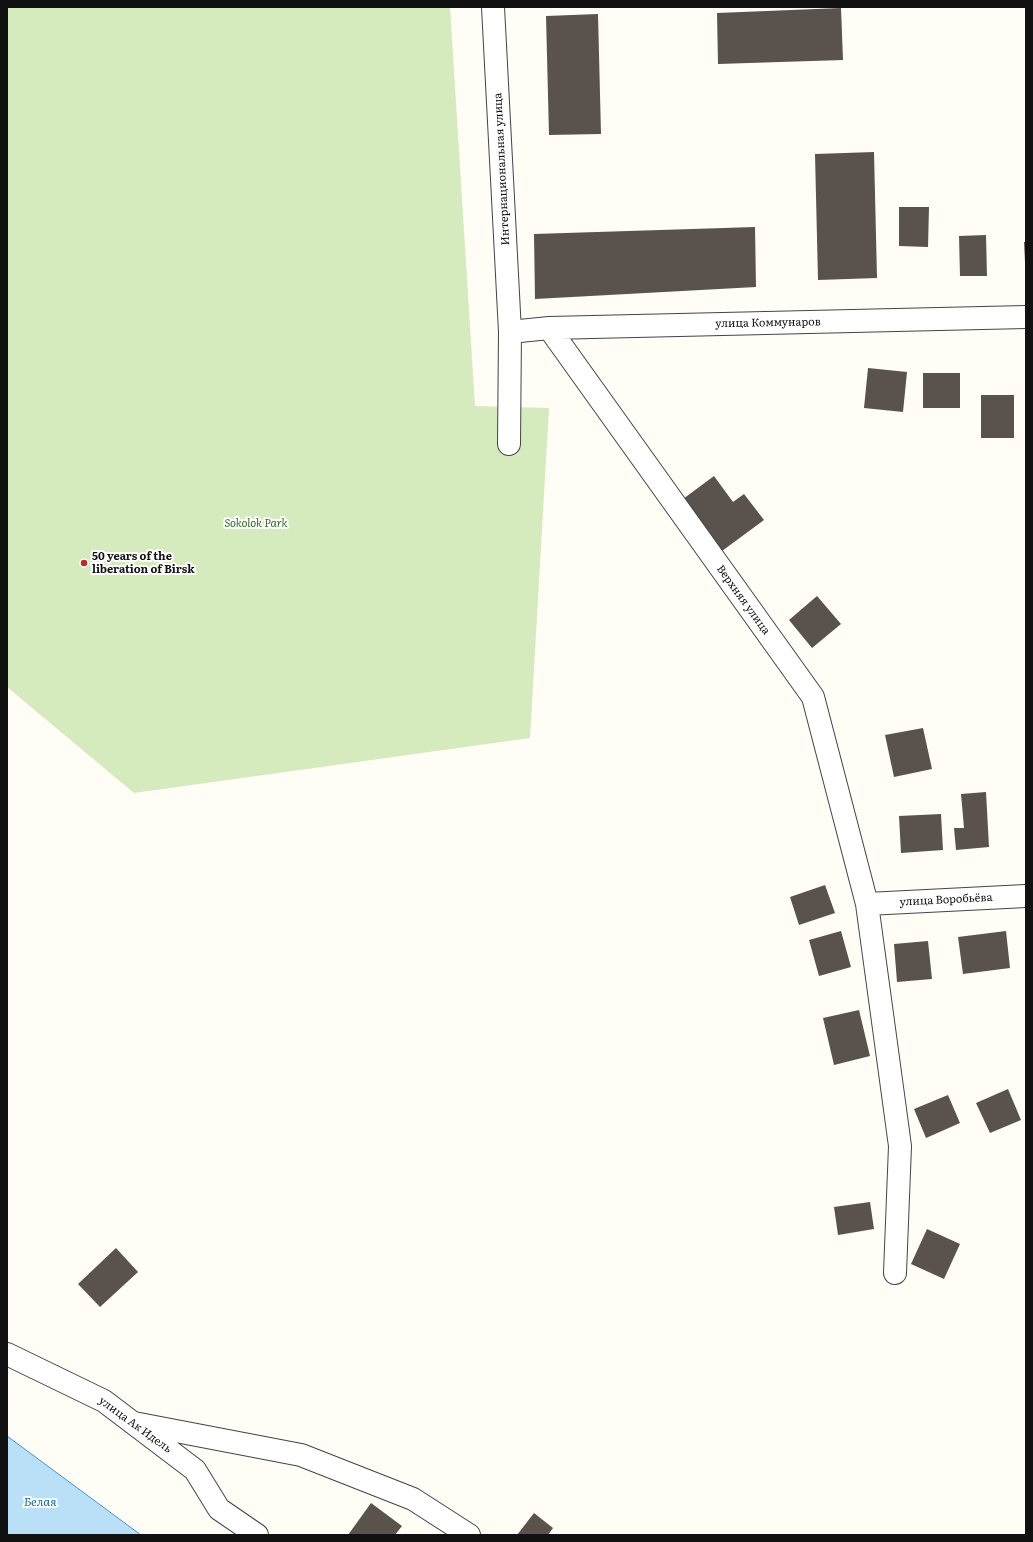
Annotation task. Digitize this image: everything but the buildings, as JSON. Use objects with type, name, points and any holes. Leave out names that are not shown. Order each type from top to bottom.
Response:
[{"type":"street","name":"Интернациональная улица","points":[[493,7],[510,332],[509,444]]},
{"type":"street","name":"улица Коммунаров","points":[[510,332],[550,328],[1026,317]]},
{"type":"street","name":"Верхняя улица","points":[[550,328],[813,697],[867,904],[900,1146],[895,1274]]},
{"type":"street","name":"улица Воробьёва","points":[[867,904],[1026,896]]},
{"type":"street","name":"улица Ак Идель","points":[[7,1354],[104,1401],[195,1470],[219,1509],[257,1535]]},
{"type":"street","points":[[134,1423],[301,1455],[413,1499],[469,1535]]},
{"type":"green space","name":"Sokolok Park","points":[[7,7],[450,7],[475,406],[549,408],[530,738],[134,793],[7,687]]},
{"type":"water","name":"Белая","points":[[7,1436],[141,1535],[7,1535]]},
{"type":"place","name":"50 years of the liberation of Birsk","points":[[84,563]]}]
